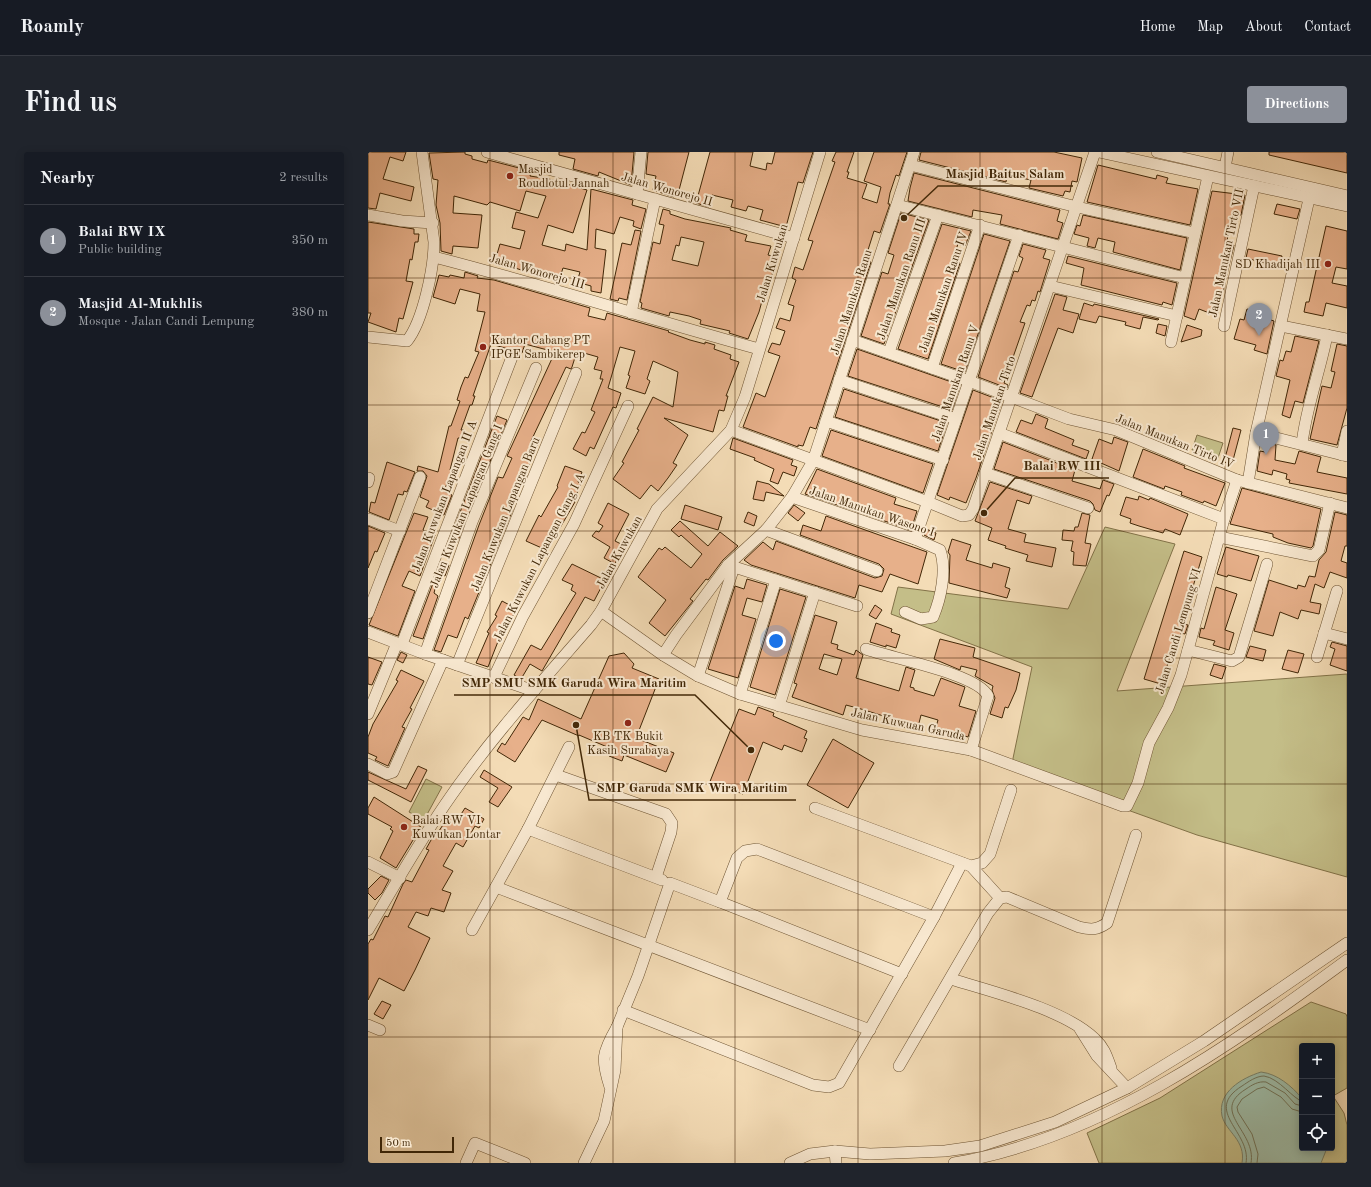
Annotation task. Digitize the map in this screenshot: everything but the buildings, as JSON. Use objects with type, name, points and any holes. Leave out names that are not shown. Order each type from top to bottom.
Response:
[{"type":"street","points":[[368,337],[407,341],[414,328],[425,297],[434,257],[433,223],[422,152]]},
{"type":"street","name":"Jalan Wonorejo II","points":[[487,152],[794,238]]},
{"type":"street","points":[[637,194],[641,152]]},
{"type":"street","name":"Jalan Kuwukan","points":[[368,930],[444,806],[506,723],[591,625],[601,611],[657,509],[731,430],[745,398],[820,152]]},
{"type":"street","name":"Jalan Manukan Ranu","points":[[663,655],[676,635],[731,566],[766,530],[792,497],[813,461],[914,152]]},
{"type":"street","name":"Jalan Manukan Tirto","points":[[731,430],[928,502],[962,516],[969,515],[973,509],[1096,152]]},
{"type":"street","points":[[1099,152],[1208,176],[1290,188],[1344,200]]},
{"type":"street","points":[[1157,152],[1225,167],[1257,183]]},
{"type":"street","points":[[1225,167],[1228,152]]},
{"type":"street","points":[[910,165],[1077,207],[1195,233]]},
{"type":"street","points":[[1171,342],[1208,176]]},
{"type":"street","name":"Jalan Manukan Tirto VII","points":[[1224,326],[1257,183]]},
{"type":"street","points":[[1290,188],[1309,199],[1344,200]]},
{"type":"street","points":[[632,313],[655,199]]},
{"type":"street","name":"Jalan Candi Lempung VI","points":[[971,750],[1126,807],[1136,787],[1149,743],[1173,696],[1188,650],[1224,519],[1242,481],[1256,433],[1309,199]]},
{"type":"street","points":[[897,204],[1185,278]]},
{"type":"street","points":[[368,215],[402,221],[433,223]]},
{"type":"street","name":"Jalan Manukan Ranu III","points":[[890,352],[938,215]]},
{"type":"street","name":"Jalan Manukan Ranu IV","points":[[932,368],[980,225]]},
{"type":"street","name":"Jalan Manukan Ranu V","points":[[915,539],[1019,235]]},
{"type":"street","name":"Jalan Wonorejo III","points":[[434,257],[563,291],[632,313],[759,349]]},
{"type":"street","points":[[1050,286],[1177,316]]},
{"type":"street","points":[[1281,326],[1347,339]]},
{"type":"street","points":[[1302,444],[1305,416],[1322,363],[1327,335]]},
{"type":"street","name":"Jalan Manukan Tirto IV","points":[[852,340],[890,352],[1069,419],[1116,430],[1242,481],[1347,508]]},
{"type":"street","name":"Jalan Kuwukan Lapangan II A","points":[[368,714],[400,644],[512,356]]},
{"type":"street","name":"Jalan Kuwukan Lapangan Gang I","points":[[425,654],[470,527],[536,368]]},
{"type":"street","name":"Jalan Kuwukan Lapangan Baru","points":[[457,664],[576,373]]},
{"type":"street","points":[[839,380],[956,419]]},
{"type":"street","name":"Jalan Kuwukan Lapangan Gang I A","points":[[494,677],[523,616],[574,524],[628,406]]},
{"type":"street","points":[[826,421],[942,460]]},
{"type":"street","points":[[1256,433],[1345,456],[1347,431]]},
{"type":"street","points":[[999,433],[1224,519]]},
{"type":"street","points":[[985,473],[1088,508]]},
{"type":"street","points":[[368,613],[420,477]]},
{"type":"street","name":"Jalan Manukan Wasono I","points":[[792,497],[915,539],[940,550],[942,569],[938,605],[934,617],[921,619],[905,612]]},
{"type":"street","points":[[1219,537],[1313,556],[1319,550],[1330,503]]},
{"type":"street","points":[[368,519],[400,531]]},
{"type":"street","points":[[766,530],[876,571]]},
{"type":"street","points":[[1188,650],[1232,661],[1239,657],[1267,564]]},
{"type":"street","points":[[698,676],[731,566],[857,606]]},
{"type":"street","points":[[740,694],[776,580]]},
{"type":"street","points":[[1317,657],[1337,591]]},
{"type":"street","points":[[779,706],[815,592]]},
{"type":"street","name":"Jalan Kuwuan Garuda","points":[[601,611],[663,655],[698,676],[740,694],[862,730],[971,750],[988,696],[986,691],[976,684],[940,670],[866,649]]},
{"type":"street","points":[[368,632],[425,654],[534,691]]},
{"type":"street","points":[[1324,633],[1347,639]]},
{"type":"street","points":[[368,764],[387,774],[392,772],[443,660]]},
{"type":"street","points":[[472,930],[528,828],[569,747]]},
{"type":"street","points":[[556,775],[666,814],[672,823],[671,832],[656,877]]},
{"type":"street","points":[[967,865],[982,863],[990,854],[1012,790]]},
{"type":"street","points":[[815,808],[967,865],[1000,898]]},
{"type":"street","points":[[528,828],[902,974]]},
{"type":"street","points":[[899,1066],[988,913],[1000,898],[1007,897],[1080,927],[1091,930],[1099,928],[1107,923],[1136,835]]},
{"type":"street","points":[[720,902],[737,858],[745,850],[757,849],[934,917]]},
{"type":"street","points":[[369,864],[400,878]]},
{"type":"street","points":[[623,1010],[813,1085],[828,1087],[839,1083],[934,917],[967,865]]},
{"type":"street","points":[[584,1163],[604,1121],[610,1087],[605,1070],[604,1059],[606,1047],[617,1027],[638,976],[670,883]]},
{"type":"street","points":[[496,887],[870,1030]]},
{"type":"street","points":[[790,1163],[810,1154],[835,1150],[870,1154],[904,1154],[945,1151],[980,1146],[1055,1122],[1127,1088],[1204,1041],[1347,943]]},
{"type":"street","points":[[954,1163],[982,1158],[1032,1144],[1132,1100],[1208,1057],[1288,1003],[1347,960]]},
{"type":"street","points":[[951,978],[1045,1010],[1079,1027],[1096,1040],[1104,1050],[1111,1068],[1127,1088]]},
{"type":"street","points":[[368,1025],[380,1030]]},
{"type":"street","points":[[466,1163],[475,1143],[525,1163]]},
{"type":"street","points":[[835,1150],[836,1163]]},
{"type":"shaded area","points":[[1197,435],[1223,443],[1218,458],[1192,450]]},
{"type":"shaded area","points":[[1105,527],[1175,544],[1117,691],[1347,674],[1347,877],[1197,835],[1011,768],[1032,667],[891,614],[898,587],[1068,609]]},
{"type":"shaded area","points":[[426,779],[442,787],[424,820],[409,812]]},
{"type":"shaded area","points":[[1311,1002],[1346,1014],[1347,1088],[1335,1095],[1335,1043],[1299,1043],[1299,1151],[1335,1151],[1335,1099],[1344,1113],[1347,1125],[1347,1163],[1099,1163],[1087,1133],[1160,1098]]},
{"type":"water","points":[[1261,1072],[1273,1075],[1289,1085],[1299,1095],[1299,1151],[1326,1151],[1321,1163],[1242,1163],[1241,1148],[1224,1122],[1221,1107],[1223,1100],[1232,1087]]},
{"type":"place","name":"Masjid Roudlotul Jannah","points":[[510,176]]},
{"type":"place","name":"Masjid Baitus Salam","points":[[904,218]]},
{"type":"place","name":"SD Khadijah III","points":[[1328,264]]},
{"type":"place","name":"Masjid Al-Mukhlis","points":[[1259,336]]},
{"type":"place","name":"Kantor Cabang PT IPGE Sambikerep","points":[[483,347]]},
{"type":"place","name":"Balai RW IX","points":[[1266,455]]},
{"type":"place","name":"Balai RW III","points":[[984,513]]},
{"type":"place","name":"KB TK Bukit Kasih Surabaya","points":[[628,723]]},
{"type":"place","name":"SMP Garuda SMK Wira Maritim","points":[[576,725]]},
{"type":"place","name":"SMP SMU SMK Garuda Wira Maritim","points":[[751,750]]},
{"type":"place","name":"Balai RW VI Kuwukan Lontar","points":[[404,827]]}]
